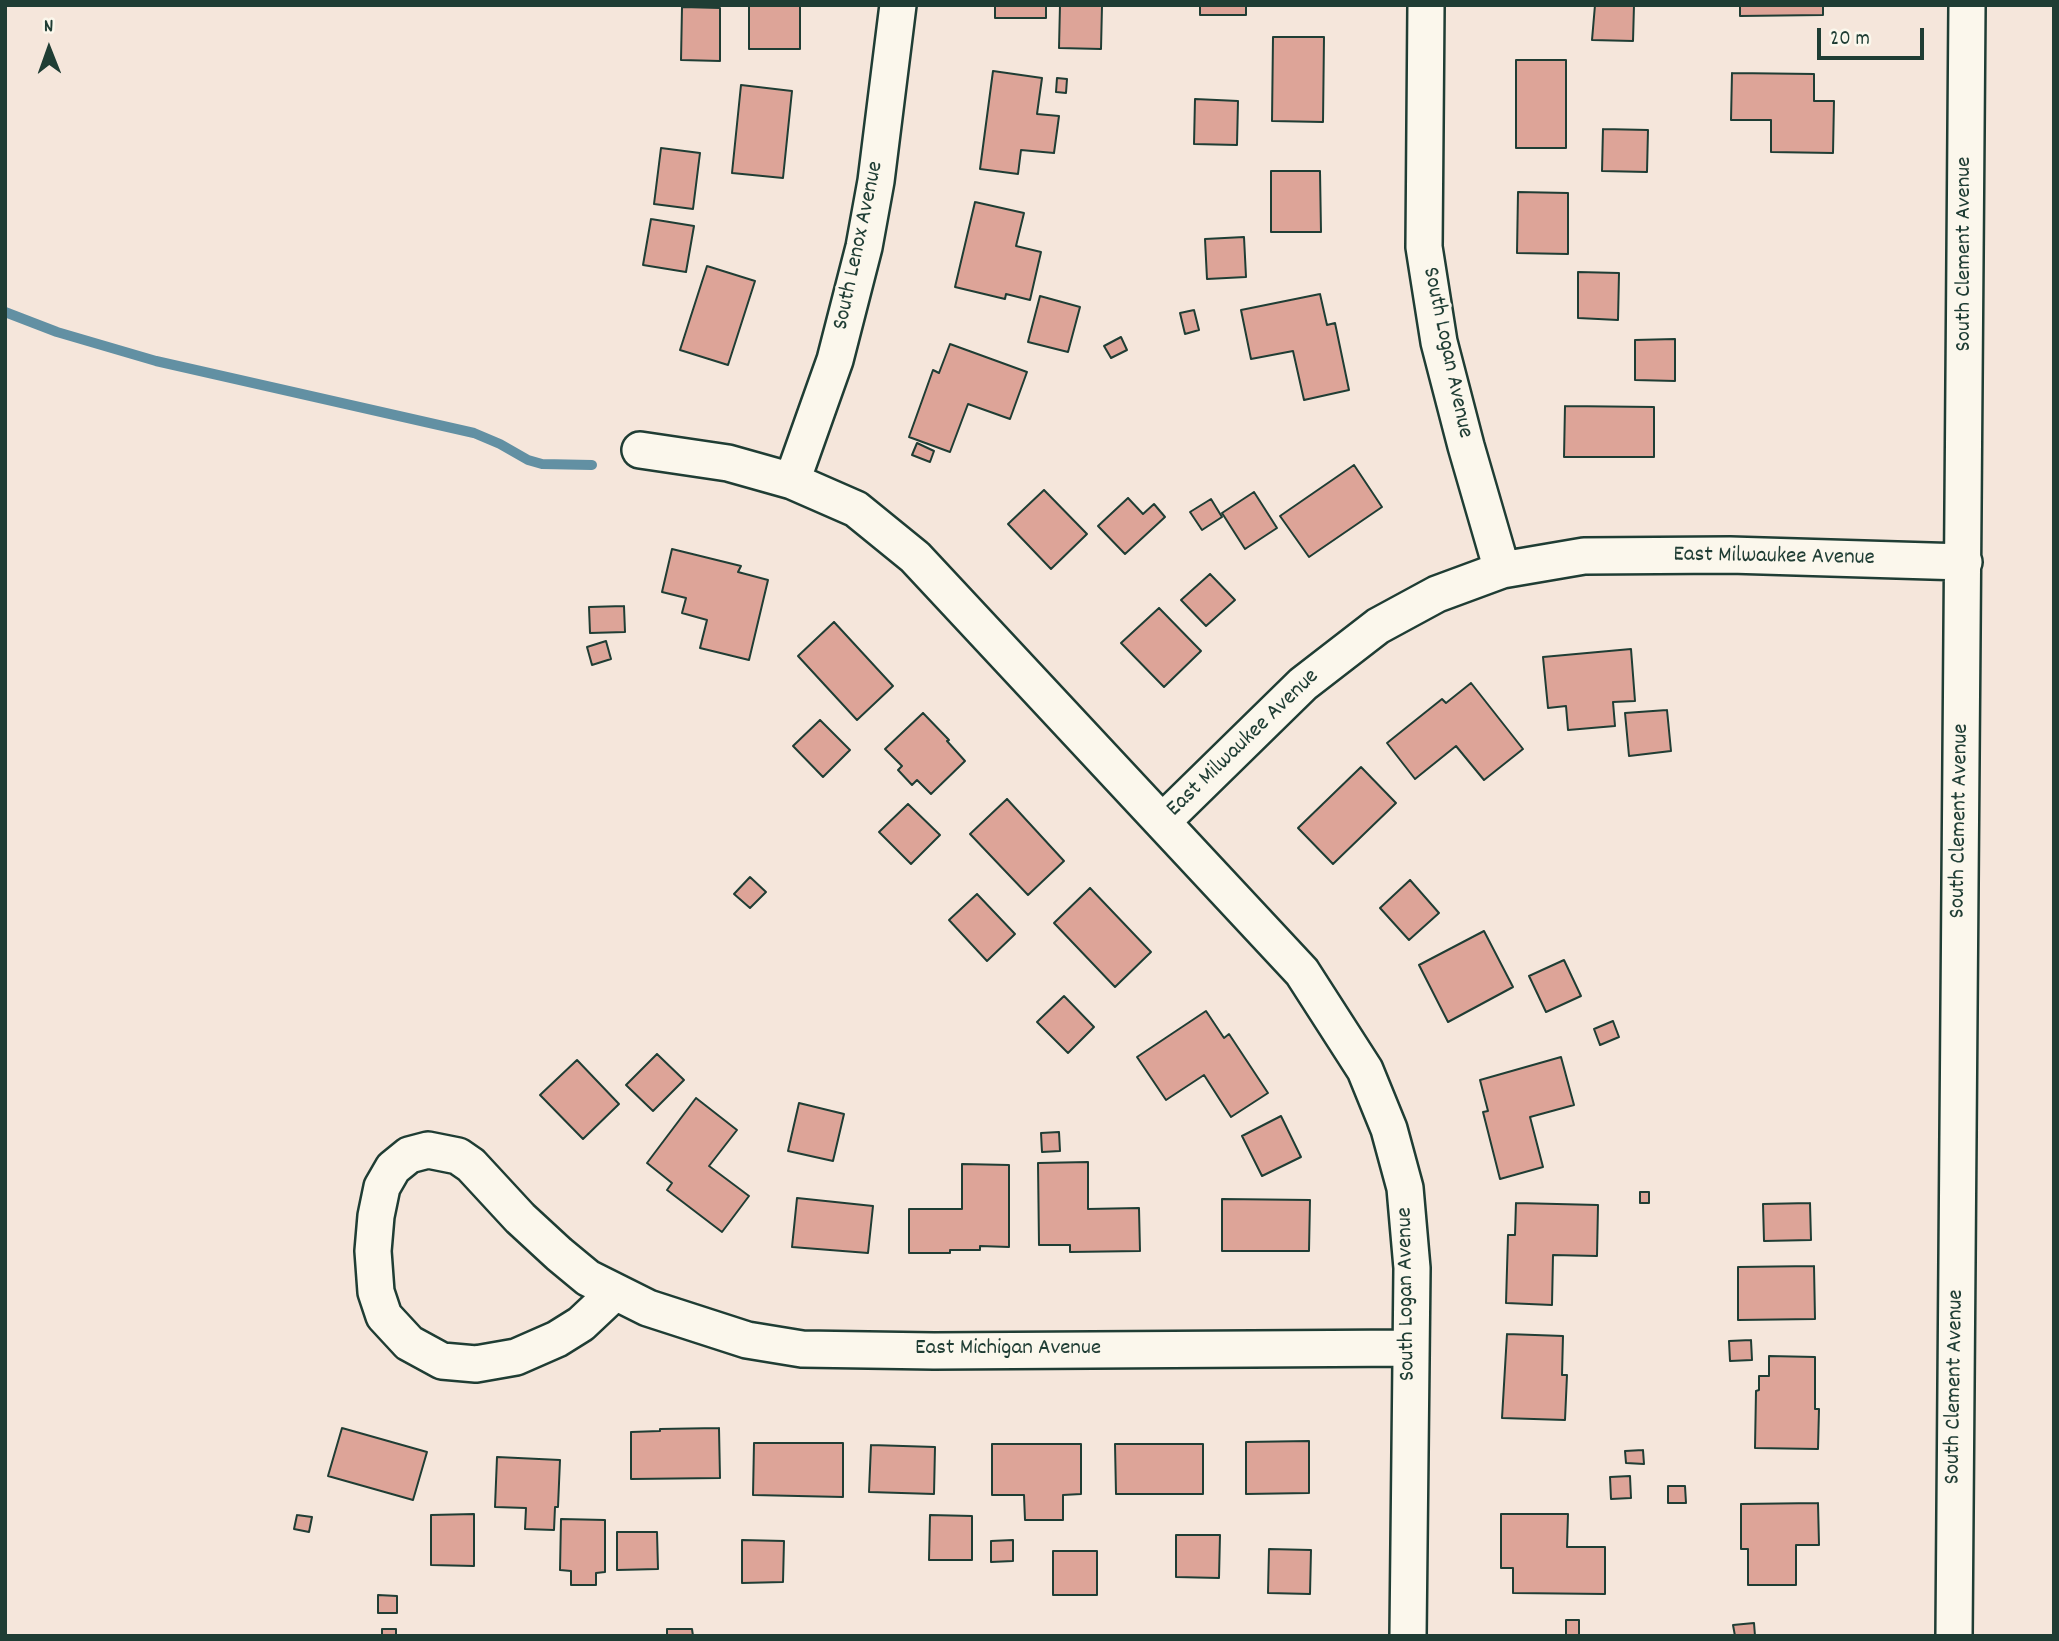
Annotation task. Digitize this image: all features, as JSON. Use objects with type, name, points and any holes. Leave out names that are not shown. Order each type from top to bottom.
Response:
[{"type":"street","name":"South Lenox Avenue","points":[[792,481],[835,360],[864,247],[876,181],[898,5]]},
{"type":"street","name":"South Logan Avenue","points":[[1426,5],[1424,247],[1439,342],[1502,570]]},
{"type":"street","name":"South Clement Avenue","points":[[1954,1636],[1967,5]]},
{"type":"street","name":"East Milwaukee Avenue","points":[[640,450],[728,463],[792,481],[856,509],[915,557],[1162,822],[1303,684],[1378,626],[1437,594],[1502,570],[1584,556],[1730,555],[1964,562]]},
{"type":"street","name":"South Logan Avenue","points":[[1162,822],[1302,972],[1366,1070],[1389,1129],[1405,1188],[1412,1268],[1408,1636]]},
{"type":"street","name":"East Michigan Avenue","points":[[615,1292],[581,1324],[557,1339],[516,1357],[476,1364],[442,1361],[409,1343],[384,1316],[376,1292],[373,1251],[382,1187],[393,1168],[408,1155],[428,1150],[458,1156],[471,1165],[520,1218],[588,1278],[648,1308],[722,1333],[802,1349],[934,1351],[1411,1348]]},
{"type":"building","points":[[749,5],[800,5],[800,49],[749,49]]},
{"type":"building","points":[[995,5],[1046,5],[1046,18],[995,18]]},
{"type":"building","points":[[1060,5],[1102,6],[1101,49],[1059,48]]},
{"type":"building","points":[[1200,5],[1246,5],[1246,15],[1200,15]]},
{"type":"building","points":[[1595,5],[1634,5],[1633,41],[1592,40]]},
{"type":"building","points":[[1740,5],[1823,5],[1823,15],[1740,16]]},
{"type":"building","points":[[682,7],[720,8],[720,61],[681,60]]},
{"type":"building","points":[[1273,37],[1324,37],[1323,122],[1272,121]]},
{"type":"building","points":[[1516,60],[1566,60],[1566,148],[1516,148]]},
{"type":"building","points":[[993,71],[1042,78],[1037,114],[1059,116],[1054,153],[1021,150],[1018,174],[980,169]]},
{"type":"building","points":[[1732,73],[1814,74],[1814,101],[1834,101],[1833,153],[1771,152],[1771,120],[1731,120]]},
{"type":"building","points":[[1057,78],[1067,79],[1066,93],[1056,92]]},
{"type":"building","points":[[741,85],[792,91],[783,178],[732,173]]},
{"type":"building","points":[[1195,99],[1238,101],[1237,145],[1194,144]]},
{"type":"building","points":[[1603,129],[1648,130],[1647,172],[1602,171]]},
{"type":"building","points":[[661,148],[700,153],[693,209],[654,204]]},
{"type":"building","points":[[1271,171],[1320,171],[1321,232],[1271,232]]},
{"type":"building","points":[[1518,192],[1568,193],[1568,254],[1517,253]]},
{"type":"building","points":[[975,202],[1024,213],[1016,246],[1041,252],[1030,300],[1006,294],[1005,299],[955,287]]},
{"type":"building","points":[[651,219],[694,226],[686,272],[643,265]]},
{"type":"building","points":[[1244,237],[1246,277],[1207,279],[1205,239]]},
{"type":"building","points":[[707,266],[755,281],[728,365],[680,350]]},
{"type":"building","points":[[1578,272],[1619,273],[1618,320],[1578,318]]},
{"type":"building","points":[[1320,294],[1327,325],[1335,323],[1349,390],[1304,400],[1293,351],[1251,359],[1241,310]]},
{"type":"building","points":[[1040,296],[1080,307],[1068,352],[1028,342]]},
{"type":"building","points":[[1194,310],[1199,330],[1185,334],[1180,313]]},
{"type":"building","points":[[1121,337],[1127,350],[1111,358],[1104,346]]},
{"type":"building","points":[[1675,339],[1675,381],[1635,380],[1635,340]]},
{"type":"building","points":[[950,344],[1027,372],[1010,419],[968,404],[950,452],[909,437],[933,370],[939,373]]},
{"type":"building","points":[[1565,406],[1654,407],[1654,457],[1564,457]]},
{"type":"building","points":[[917,443],[934,451],[930,462],[912,455]]},
{"type":"building","points":[[1354,465],[1382,507],[1309,557],[1280,516]]},
{"type":"building","points":[[1044,490],[1087,534],[1051,569],[1008,524]]},
{"type":"building","points":[[1254,492],[1277,528],[1245,549],[1222,513]]},
{"type":"building","points":[[1128,498],[1143,514],[1154,504],[1165,517],[1125,554],[1098,526]]},
{"type":"building","points":[[1211,499],[1222,517],[1202,530],[1190,512]]},
{"type":"building","points":[[672,549],[741,566],[738,572],[768,580],[749,660],[700,648],[707,620],[682,613],[686,598],[662,592]]},
{"type":"building","points":[[1210,574],[1235,600],[1206,626],[1181,600]]},
{"type":"building","points":[[624,606],[625,632],[590,633],[589,607]]},
{"type":"building","points":[[1159,608],[1201,651],[1164,687],[1121,643]]},
{"type":"building","points":[[834,622],[893,686],[857,720],[798,656]]},
{"type":"building","points":[[606,641],[611,659],[592,665],[587,647]]},
{"type":"building","points":[[1631,649],[1635,701],[1613,702],[1615,726],[1568,730],[1566,706],[1548,708],[1543,657]]},
{"type":"building","points":[[1471,683],[1523,749],[1484,780],[1456,746],[1415,779],[1387,743],[1442,699],[1446,703]]},
{"type":"building","points":[[1667,710],[1671,751],[1629,756],[1625,713]]},
{"type":"building","points":[[923,713],[965,761],[931,794],[917,780],[912,785],[898,770],[902,766],[885,749]]},
{"type":"building","points":[[820,720],[850,750],[823,777],[793,746]]},
{"type":"building","points":[[1361,767],[1396,803],[1333,864],[1298,828]]},
{"type":"building","points":[[1007,799],[1064,861],[1028,895],[970,834]]},
{"type":"building","points":[[908,804],[940,835],[911,864],[879,832]]},
{"type":"building","points":[[750,877],[766,892],[750,908],[734,894]]},
{"type":"building","points":[[1410,880],[1439,913],[1409,940],[1380,908]]},
{"type":"building","points":[[1090,888],[1151,952],[1115,987],[1054,923]]},
{"type":"building","points":[[977,894],[1015,934],[987,961],[949,920]]},
{"type":"building","points":[[1484,931],[1513,987],[1448,1022],[1419,965]]},
{"type":"building","points":[[1564,960],[1581,996],[1546,1012],[1529,976]]},
{"type":"building","points":[[1064,996],[1094,1027],[1068,1053],[1037,1022]]},
{"type":"building","points":[[1206,1011],[1224,1038],[1229,1034],[1268,1093],[1231,1117],[1204,1075],[1166,1100],[1137,1057]]},
{"type":"building","points":[[1613,1021],[1619,1037],[1600,1045],[1594,1029]]},
{"type":"building","points":[[657,1054],[684,1080],[653,1111],[626,1085]]},
{"type":"building","points":[[1561,1057],[1574,1105],[1530,1117],[1543,1167],[1500,1179],[1483,1112],[1488,1111],[1480,1080]]},
{"type":"building","points":[[577,1060],[619,1104],[583,1139],[540,1095]]},
{"type":"building","points":[[696,1098],[737,1130],[709,1166],[749,1196],[722,1232],[667,1190],[672,1183],[647,1163]]},
{"type":"building","points":[[799,1103],[844,1114],[833,1161],[788,1151]]},
{"type":"building","points":[[1281,1116],[1301,1157],[1262,1176],[1242,1136]]},
{"type":"building","points":[[1059,1132],[1060,1151],[1042,1152],[1041,1133]]},
{"type":"building","points":[[1088,1162],[1088,1209],[1139,1208],[1140,1251],[1070,1252],[1070,1245],[1039,1245],[1038,1163]]},
{"type":"building","points":[[962,1164],[1009,1165],[1009,1247],[980,1246],[980,1250],[950,1250],[950,1253],[909,1253],[909,1209],[962,1209]]},
{"type":"building","points":[[1640,1192],[1649,1192],[1649,1203],[1640,1203]]},
{"type":"building","points":[[797,1198],[873,1206],[868,1253],[792,1247]]},
{"type":"building","points":[[1222,1199],[1310,1200],[1309,1251],[1222,1251]]},
{"type":"building","points":[[1516,1203],[1598,1205],[1597,1256],[1553,1255],[1552,1305],[1506,1303],[1508,1235],[1515,1235]]},
{"type":"building","points":[[1810,1203],[1811,1240],[1764,1241],[1763,1204]]},
{"type":"building","points":[[1814,1266],[1815,1319],[1738,1320],[1738,1267]]},
{"type":"building","points":[[1507,1334],[1563,1336],[1562,1375],[1567,1375],[1565,1420],[1502,1418]]},
{"type":"building","points":[[1751,1340],[1752,1360],[1730,1361],[1729,1341]]},
{"type":"building","points":[[1769,1356],[1815,1357],[1815,1409],[1819,1409],[1818,1449],[1755,1448],[1756,1391],[1759,1390],[1759,1376],[1769,1376]]},
{"type":"building","points":[[342,1428],[427,1452],[413,1500],[328,1476]]},
{"type":"building","points":[[719,1428],[720,1478],[631,1479],[631,1432]]},
{"type":"building","points":[[1309,1441],[1309,1493],[1246,1494],[1246,1442]]},
{"type":"building","points":[[754,1443],[843,1443],[843,1497],[753,1495]]},
{"type":"building","points":[[992,1444],[1081,1444],[1081,1494],[1063,1495],[1063,1520],[1025,1520],[1024,1495],[992,1495]]},
{"type":"building","points":[[1115,1444],[1203,1444],[1203,1494],[1116,1494]]},
{"type":"building","points":[[871,1445],[935,1447],[934,1494],[869,1492]]},
{"type":"building","points":[[1643,1450],[1644,1464],[1626,1463],[1625,1451]]},
{"type":"building","points":[[497,1457],[560,1460],[554,1530],[525,1529],[526,1508],[495,1507]]},
{"type":"building","points":[[1630,1476],[1631,1498],[1611,1499],[1610,1477]]},
{"type":"building","points":[[1668,1486],[1685,1486],[1686,1503],[1668,1503]]},
{"type":"building","points":[[1818,1503],[1819,1545],[1796,1545],[1796,1585],[1748,1585],[1748,1549],[1741,1549],[1741,1504]]},
{"type":"building","points":[[474,1514],[474,1566],[431,1565],[431,1515]]},
{"type":"building","points":[[1501,1514],[1568,1514],[1567,1547],[1605,1547],[1605,1594],[1513,1593],[1513,1568],[1501,1568]]},
{"type":"building","points":[[297,1515],[312,1517],[309,1532],[294,1529]]},
{"type":"building","points":[[930,1515],[972,1516],[972,1560],[929,1560]]},
{"type":"building","points":[[561,1519],[605,1520],[605,1572],[596,1573],[596,1585],[571,1585],[571,1571],[560,1570]]},
{"type":"building","points":[[617,1532],[657,1532],[658,1569],[617,1570]]},
{"type":"building","points":[[1176,1535],[1220,1535],[1219,1578],[1176,1577]]},
{"type":"building","points":[[742,1540],[784,1541],[783,1582],[742,1583]]},
{"type":"building","points":[[1013,1540],[1013,1561],[991,1562],[991,1541]]},
{"type":"building","points":[[1269,1549],[1311,1550],[1310,1594],[1268,1593]]},
{"type":"building","points":[[1053,1551],[1097,1551],[1097,1595],[1053,1595]]},
{"type":"building","points":[[378,1595],[397,1596],[397,1613],[378,1613]]},
{"type":"building","points":[[1566,1620],[1579,1620],[1579,1636],[1566,1636]]},
{"type":"building","points":[[1754,1623],[1755,1636],[1735,1636],[1733,1625]]},
{"type":"building","points":[[382,1629],[396,1629],[396,1636],[382,1636]]},
{"type":"building","points":[[667,1629],[692,1629],[693,1636],[667,1636]]},
{"type":"waterway","points":[[5,312],[57,332],[156,361],[474,433],[528,460],[542,464],[592,465]]}]
